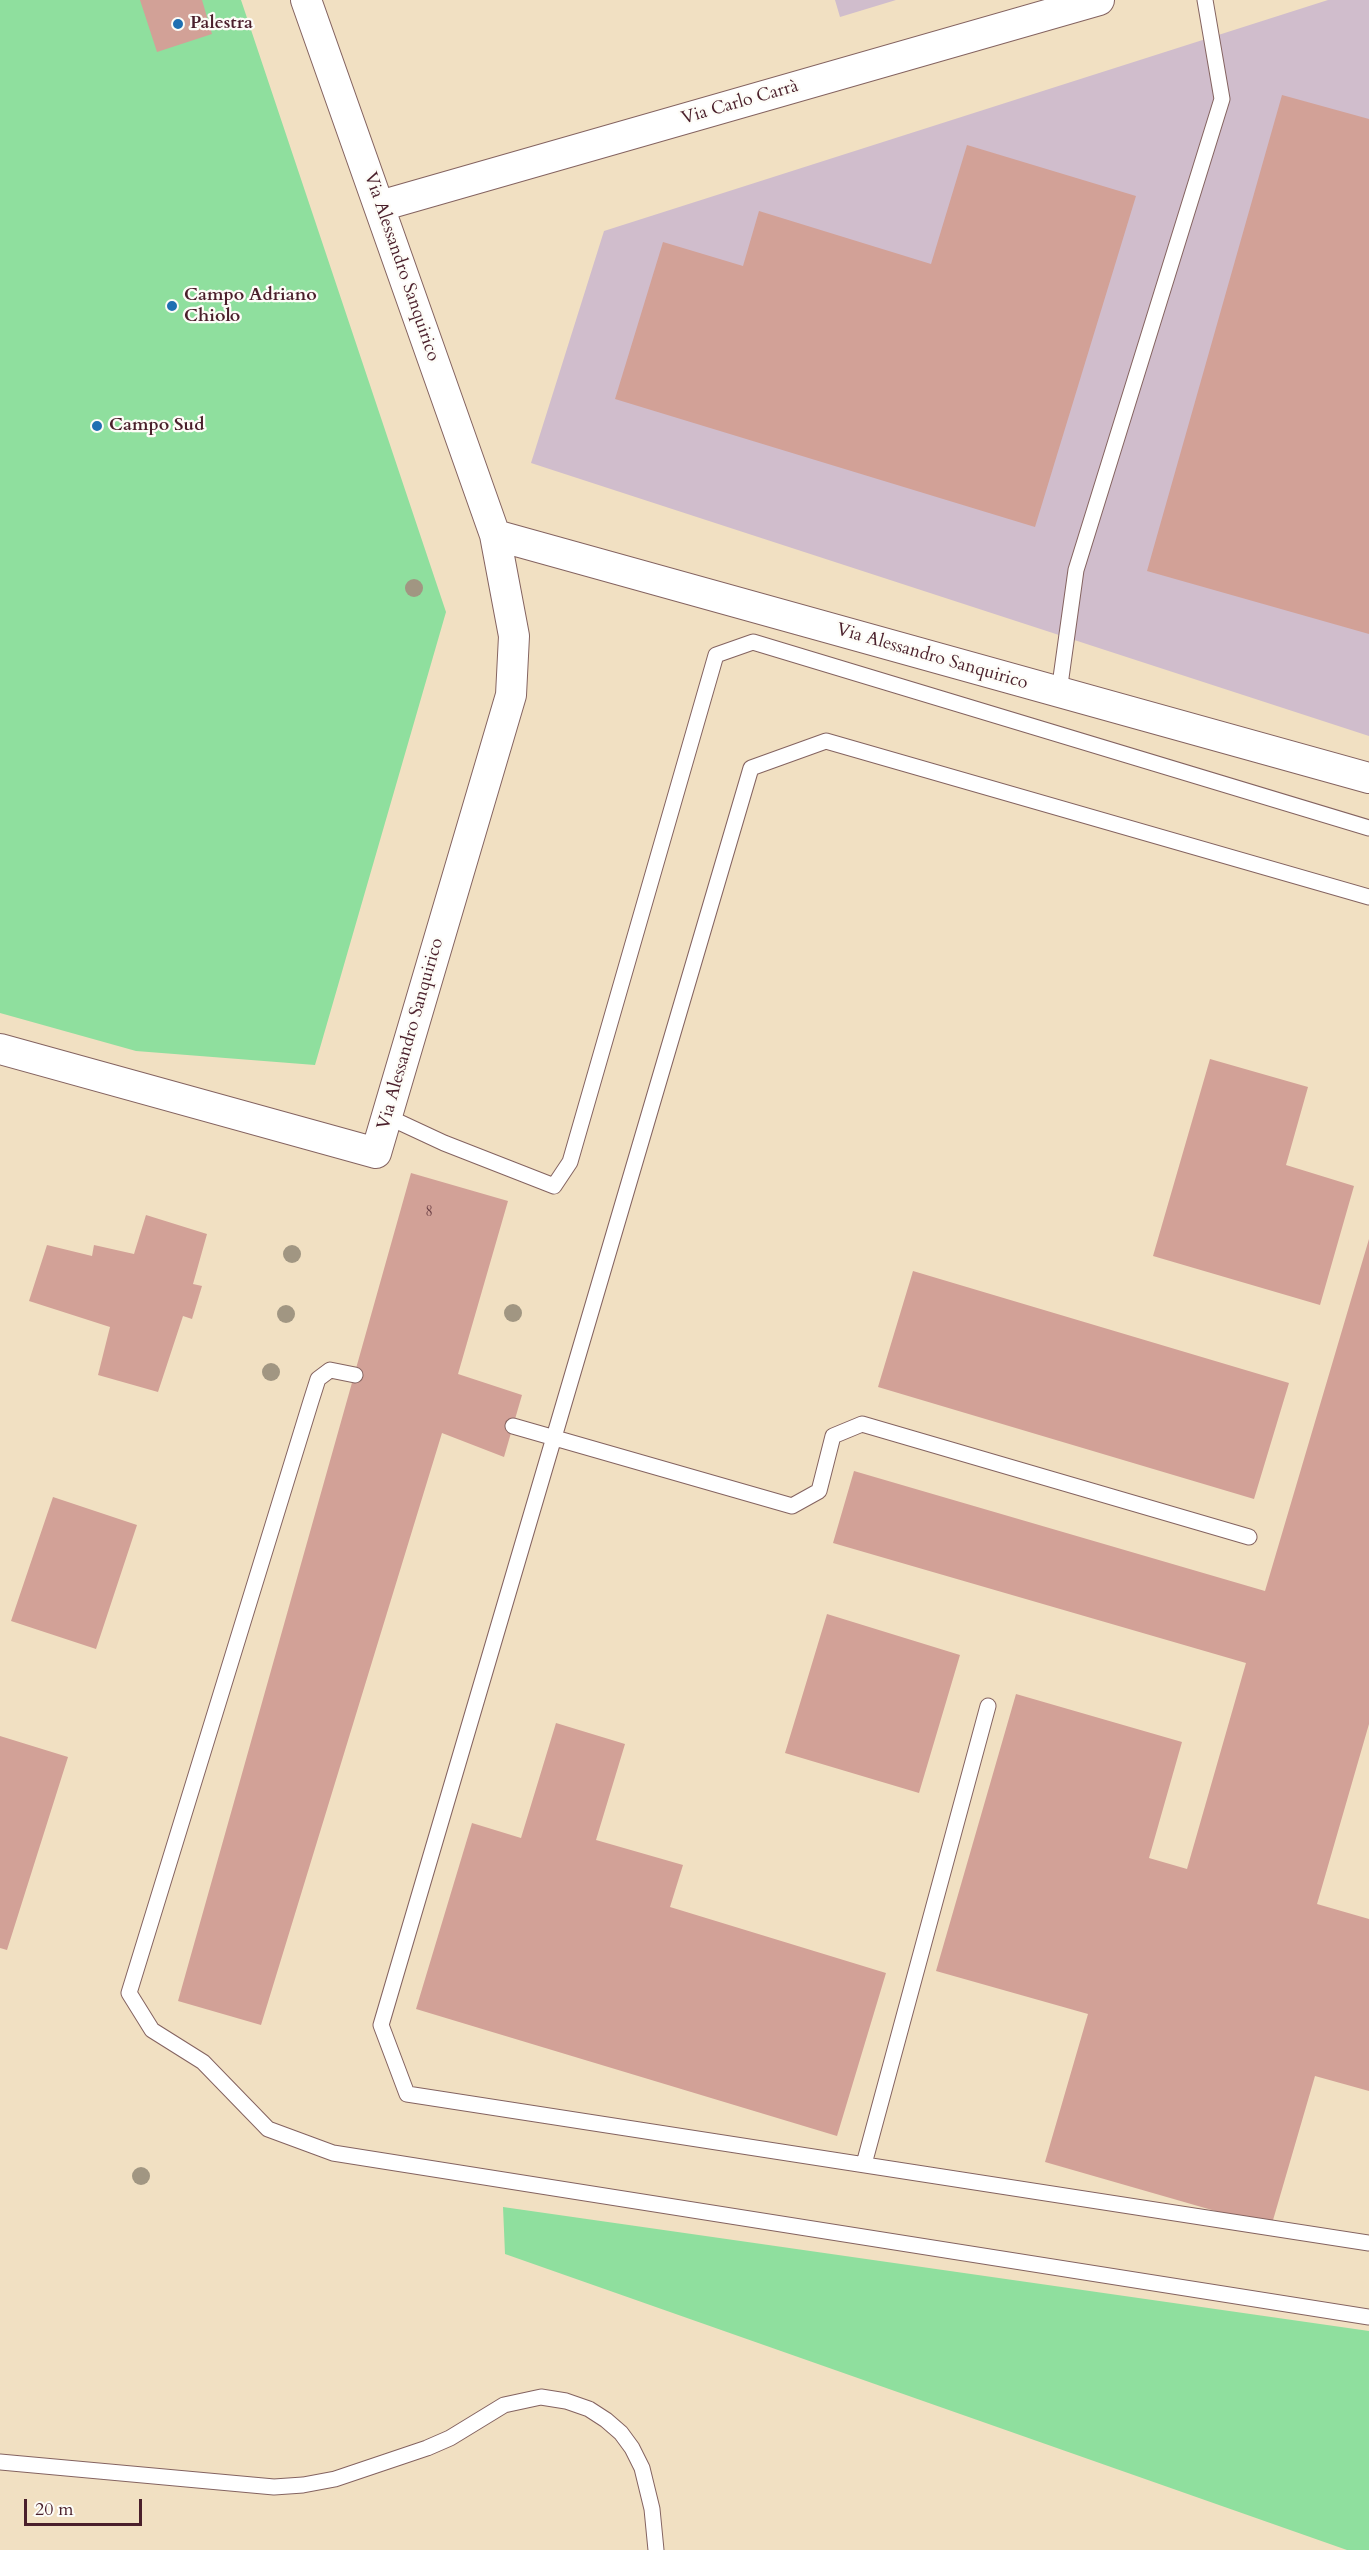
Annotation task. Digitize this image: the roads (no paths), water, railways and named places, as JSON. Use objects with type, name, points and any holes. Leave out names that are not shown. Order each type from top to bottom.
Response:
[{"type":"street","name":"Via Alessandro Sanquirico","points":[[0,1049],[376,1153],[512,695],[514,636],[495,535],[306,0]]},
{"type":"street","name":"Via Carlo Carrà","points":[[380,206],[1099,0]]},
{"type":"street","name":"Via Alessandro Sanquirico","points":[[495,535],[1369,778]]},
{"type":"lane","points":[[1059,692],[1076,570],[1222,99],[1205,0]]},
{"type":"lane","points":[[386,1116],[444,1143],[554,1186],[570,1162],[716,655],[753,642],[1369,828]]},
{"type":"lane","points":[[1369,897],[826,741],[751,768],[381,2025],[407,2094],[1369,2243]]},
{"type":"lane","points":[[354,1375],[330,1370],[318,1379],[311,1401],[129,1993],[152,2030],[203,2062],[268,2129],[333,2154],[1369,2317]]},
{"type":"lane","points":[[513,1426],[792,1506],[819,1491],[833,1436],[862,1424],[1249,1537]]},
{"type":"lane","points":[[864,2164],[988,1706]]},
{"type":"lane","points":[[0,2462],[274,2487],[303,2485],[335,2479],[427,2448],[450,2438],[504,2405],[541,2397],[566,2401],[589,2409],[621,2433],[642,2468],[652,2509],[656,2550]]},
{"type":"place","name":"Palestra","points":[[178,24]]},
{"type":"place","name":"Campo Adriano Chiolo","points":[[172,306]]},
{"type":"place","name":"Campo Sud","points":[[97,426]]}]
